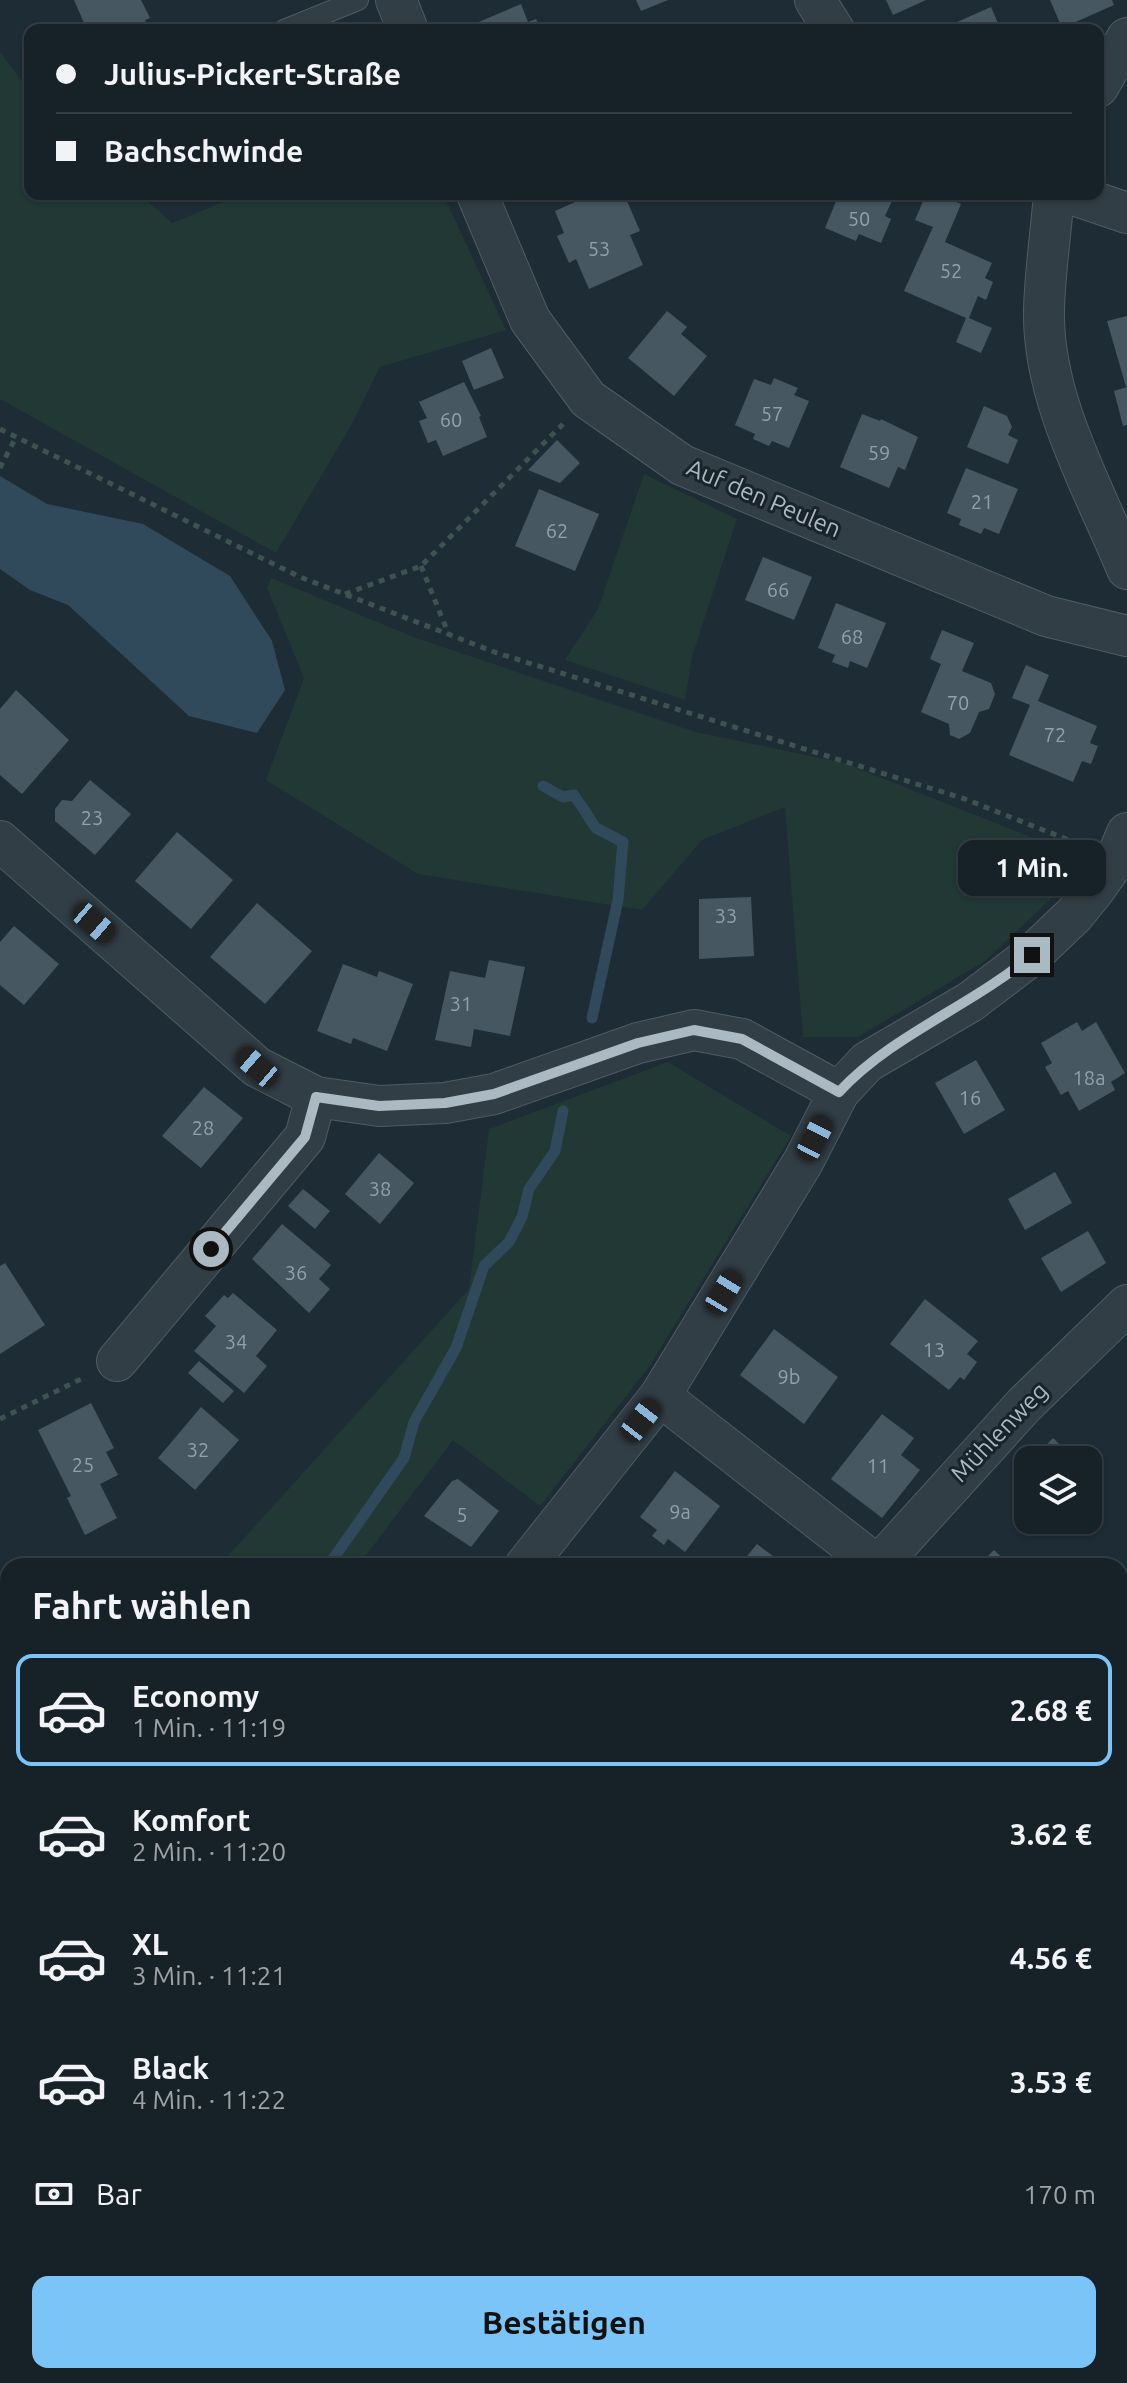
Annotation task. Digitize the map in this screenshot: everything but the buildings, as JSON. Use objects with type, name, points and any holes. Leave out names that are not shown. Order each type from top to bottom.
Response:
[{"type":"street","points":[[396,0],[406,24]]},
{"type":"street","points":[[815,0],[830,24]]},
{"type":"street","points":[[1104,77],[1127,38]]},
{"type":"street","name":"Auf den Peulen","points":[[480,200],[530,320],[588,399],[682,465],[1046,616],[1127,636]]},
{"type":"street","points":[[1053,200],[1043,312],[1049,359],[1061,409],[1127,569]]},
{"type":"street","points":[[1089,200],[1127,213]]},
{"type":"street","points":[[0,841],[257,1067],[316,1097],[379,1106],[457,1101],[494,1094],[638,1043],[694,1030],[742,1039],[839,1092]]},
{"type":"street","points":[[531,1558],[660,1396],[803,1162],[839,1092],[867,1062],[970,1002],[1032,955],[1075,914],[1122,846]]},
{"type":"street","points":[[117,1361],[305,1137],[316,1097]]},
{"type":"street","name":"Mühlenweg","points":[[885,1558],[1024,1405],[1127,1305]]},
{"type":"street","name":"Mühlenweg","points":[[660,1396],[868,1558]]},
{"type":"lane","points":[[299,24],[358,0]]},
{"type":"path","points":[[344,594],[421,566],[588,399]]},
{"type":"path","points":[[0,429],[300,577],[497,653],[1122,846]]},
{"type":"path","points":[[0,467],[16,437]]},
{"type":"path","points":[[421,566],[449,635]]},
{"type":"path","points":[[0,1419],[117,1361]]},
{"type":"green space","points":[[0,52],[24,84],[24,200],[147,200],[172,223],[228,200],[446,200],[506,330],[380,367],[352,424],[276,553],[0,399]]},
{"type":"green space","points":[[644,474],[737,519],[692,657],[685,700],[565,660],[598,609]]},
{"type":"green space","points":[[271,578],[416,638],[696,732],[844,763],[1046,843],[1070,881],[985,961],[858,1037],[803,1037],[785,807],[702,840],[642,910],[418,874],[266,780],[304,678],[267,588]]},
{"type":"green space","points":[[668,1062],[791,1136],[649,1367],[540,1506],[453,1440],[364,1558],[226,1558],[469,1289],[489,1129]]},
{"type":"water","points":[[0,476],[47,504],[143,524],[230,576],[272,641],[285,690],[257,733],[189,716],[68,605],[30,590],[0,569]]},
{"type":"waterway","points":[[543,786],[563,797],[574,795],[596,828],[623,842],[618,900],[592,1018]]},
{"type":"waterway","points":[[334,1558],[404,1458],[414,1422],[456,1348],[484,1266],[509,1242],[522,1217],[529,1189],[555,1151],[563,1111]]},
{"type":"route","points":[[211,1249],[305,1137],[316,1097],[379,1106],[445,1103],[494,1094],[638,1043],[694,1030],[742,1039],[839,1092],[867,1062],[970,1002],[1032,955]]}]
